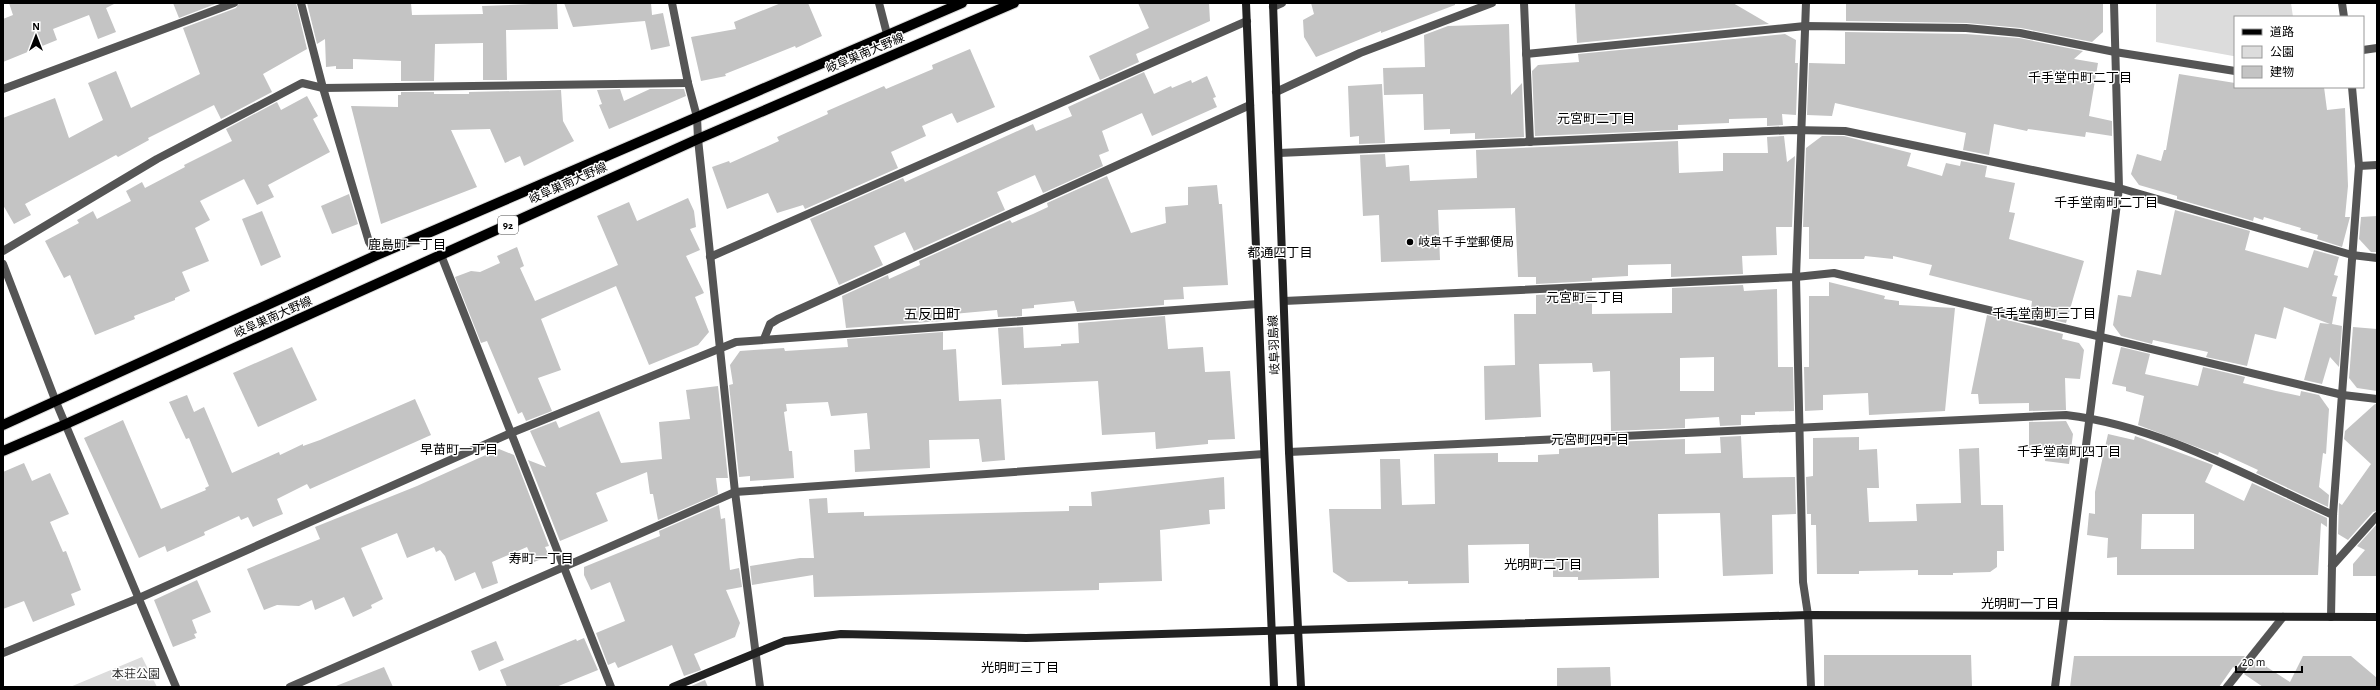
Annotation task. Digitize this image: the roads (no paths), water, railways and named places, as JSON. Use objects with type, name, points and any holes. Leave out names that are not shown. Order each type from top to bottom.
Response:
[{"type":"main road","name":"岐阜巣南大野線","points":[[3,425],[377,255],[887,34],[962,3]]},
{"type":"main road","name":"岐阜巣南大野線","points":[[3,451],[66,424],[698,138],[1014,3]]},
{"type":"street","points":[[3,89],[234,3]]},
{"type":"street","points":[[301,3],[323,88],[369,242],[377,255]]},
{"type":"street","points":[[672,3],[688,83],[697,117],[710,258],[735,492],[757,652],[760,687]]},
{"type":"street","points":[[879,3],[887,34]]},
{"type":"street","name":"岐阜羽島線","points":[[1246,3],[1274,687]]},
{"type":"street","points":[[1273,5],[1282,3]]},
{"type":"street","points":[[1276,92],[1360,53],[1492,3]]},
{"type":"street","points":[[1524,3],[1530,142]]},
{"type":"street","points":[[1806,3],[1796,278],[1798,427],[1803,582],[1808,615],[1811,687]]},
{"type":"street","points":[[2055,687],[2088,418],[2119,188],[2114,3]]},
{"type":"street","points":[[2342,3],[2344,16]]},
{"type":"street","name":"岐阜羽島線","points":[[1273,5],[1289,452],[1301,687]]},
{"type":"street","points":[[710,258],[1246,21]]},
{"type":"street","points":[[1526,54],[1805,26],[1966,28],[2020,33],[2116,52],[2234,71]]},
{"type":"street","points":[[2364,50],[2377,48]]},
{"type":"street","points":[[3,251],[157,159],[302,82],[323,88],[688,83]]},
{"type":"street","points":[[2331,617],[2333,515],[2359,166],[2352,88]]},
{"type":"street","points":[[764,339],[770,324],[778,319],[1250,105]]},
{"type":"street","points":[[1279,153],[1802,130],[1845,131],[2119,188],[2352,255],[2377,258]]},
{"type":"street","points":[[2359,166],[2377,165]]},
{"type":"street","points":[[441,255],[611,687]]},
{"type":"street","points":[[3,264],[56,402],[176,687]]},
{"type":"street","points":[[1284,301],[1796,278],[1834,274],[2343,395],[2377,400]]},
{"type":"street","points":[[3,653],[139,598],[511,433],[720,347],[736,342],[1258,304]]},
{"type":"street","points":[[1289,452],[2066,415],[2088,418],[2128,427],[2160,437],[2333,515]]},
{"type":"street","points":[[290,687],[735,492],[1264,454]]},
{"type":"street","points":[[2332,566],[2377,516]]},
{"type":"street","points":[[674,687],[785,641],[841,634],[1026,638],[1808,615],[2377,617]]},
{"type":"street","points":[[2227,687],[2283,616]]},
{"type":"place","name":"岐阜千手堂郵便局","points":[[1410,242]]},
{"type":"district","name":"千手堂中町二丁目","points":[[2080,77]]},
{"type":"district","name":"元宮町二丁目","points":[[1596,118]]},
{"type":"district","name":"千手堂南町二丁目","points":[[2106,202]]},
{"type":"district","name":"鹿島町一丁目","points":[[407,244]]},
{"type":"district","name":"都通四丁目","points":[[1280,252]]},
{"type":"district","name":"元宮町三丁目","points":[[1585,297]]},
{"type":"district","name":"千手堂南町三丁目","points":[[2044,313]]},
{"type":"district","name":"五反田町","points":[[932,314]]},
{"type":"district","name":"元宮町四丁目","points":[[1590,439]]},
{"type":"district","name":"早苗町一丁目","points":[[459,449]]},
{"type":"district","name":"千手堂南町四丁目","points":[[2069,451]]},
{"type":"district","name":"寿町一丁目","points":[[541,558]]},
{"type":"district","name":"光明町二丁目","points":[[1543,564]]},
{"type":"district","name":"光明町一丁目","points":[[2020,603]]},
{"type":"district","name":"光明町三丁目","points":[[1020,667]]},
{"type":"park label","name":"本荘公園","points":[[136,674]]}]
